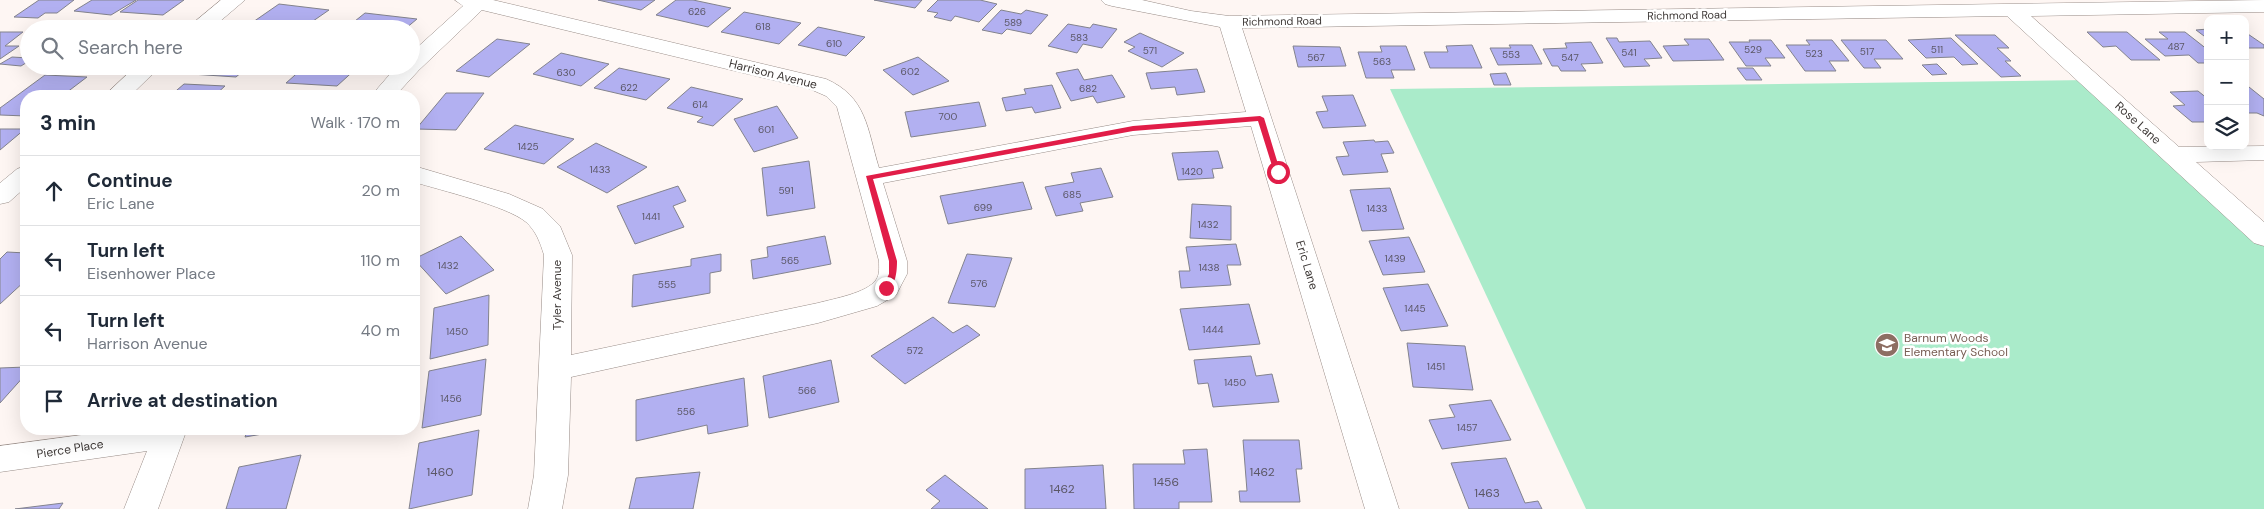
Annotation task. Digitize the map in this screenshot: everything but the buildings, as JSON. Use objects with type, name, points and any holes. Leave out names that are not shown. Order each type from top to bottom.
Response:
[{"type":"street","points":[[208,20],[234,0]]},
{"type":"street","name":"Richmond Road","points":[[1112,0],[1192,17],[1228,22],[2264,6]]},
{"type":"street","points":[[420,56],[473,1]]},
{"type":"street","name":"Harrison Avenue","points":[[473,1],[818,84],[834,91],[848,105],[893,261],[890,282],[881,293],[867,299],[818,313],[556,369]]},
{"type":"street","name":"Rose Lane","points":[[2012,10],[2264,237]]},
{"type":"street","name":"Eric Lane","points":[[1228,22],[1260,118],[1382,509]]},
{"type":"street","points":[[123,90],[140,75]]},
{"type":"street","points":[[388,90],[402,75]]},
{"type":"street","points":[[869,178],[1133,128],[1260,118]]},
{"type":"street","points":[[2174,155],[2264,153]]},
{"type":"street","name":"Tyler Avenue","points":[[420,176],[500,200],[534,215],[550,232],[558,255],[556,369],[551,475],[545,509]]},
{"type":"street","points":[[0,196],[20,179]]},
{"type":"street","name":"Pierce Place","points":[[0,459],[151,435]]},
{"type":"street","points":[[141,509],[169,435]]},
{"type":"green space","name":"Barnum Woods Elementary School","points":[[2089,80],[2264,237],[2264,509],[1586,509],[1390,89]]},
{"type":"place","name":"Barnum Woods Elementary School","points":[[1887,345]]},
{"type":"route","points":[[886,288],[893,274],[893,261],[869,178],[1133,128],[1260,118],[1278,172]]}]
